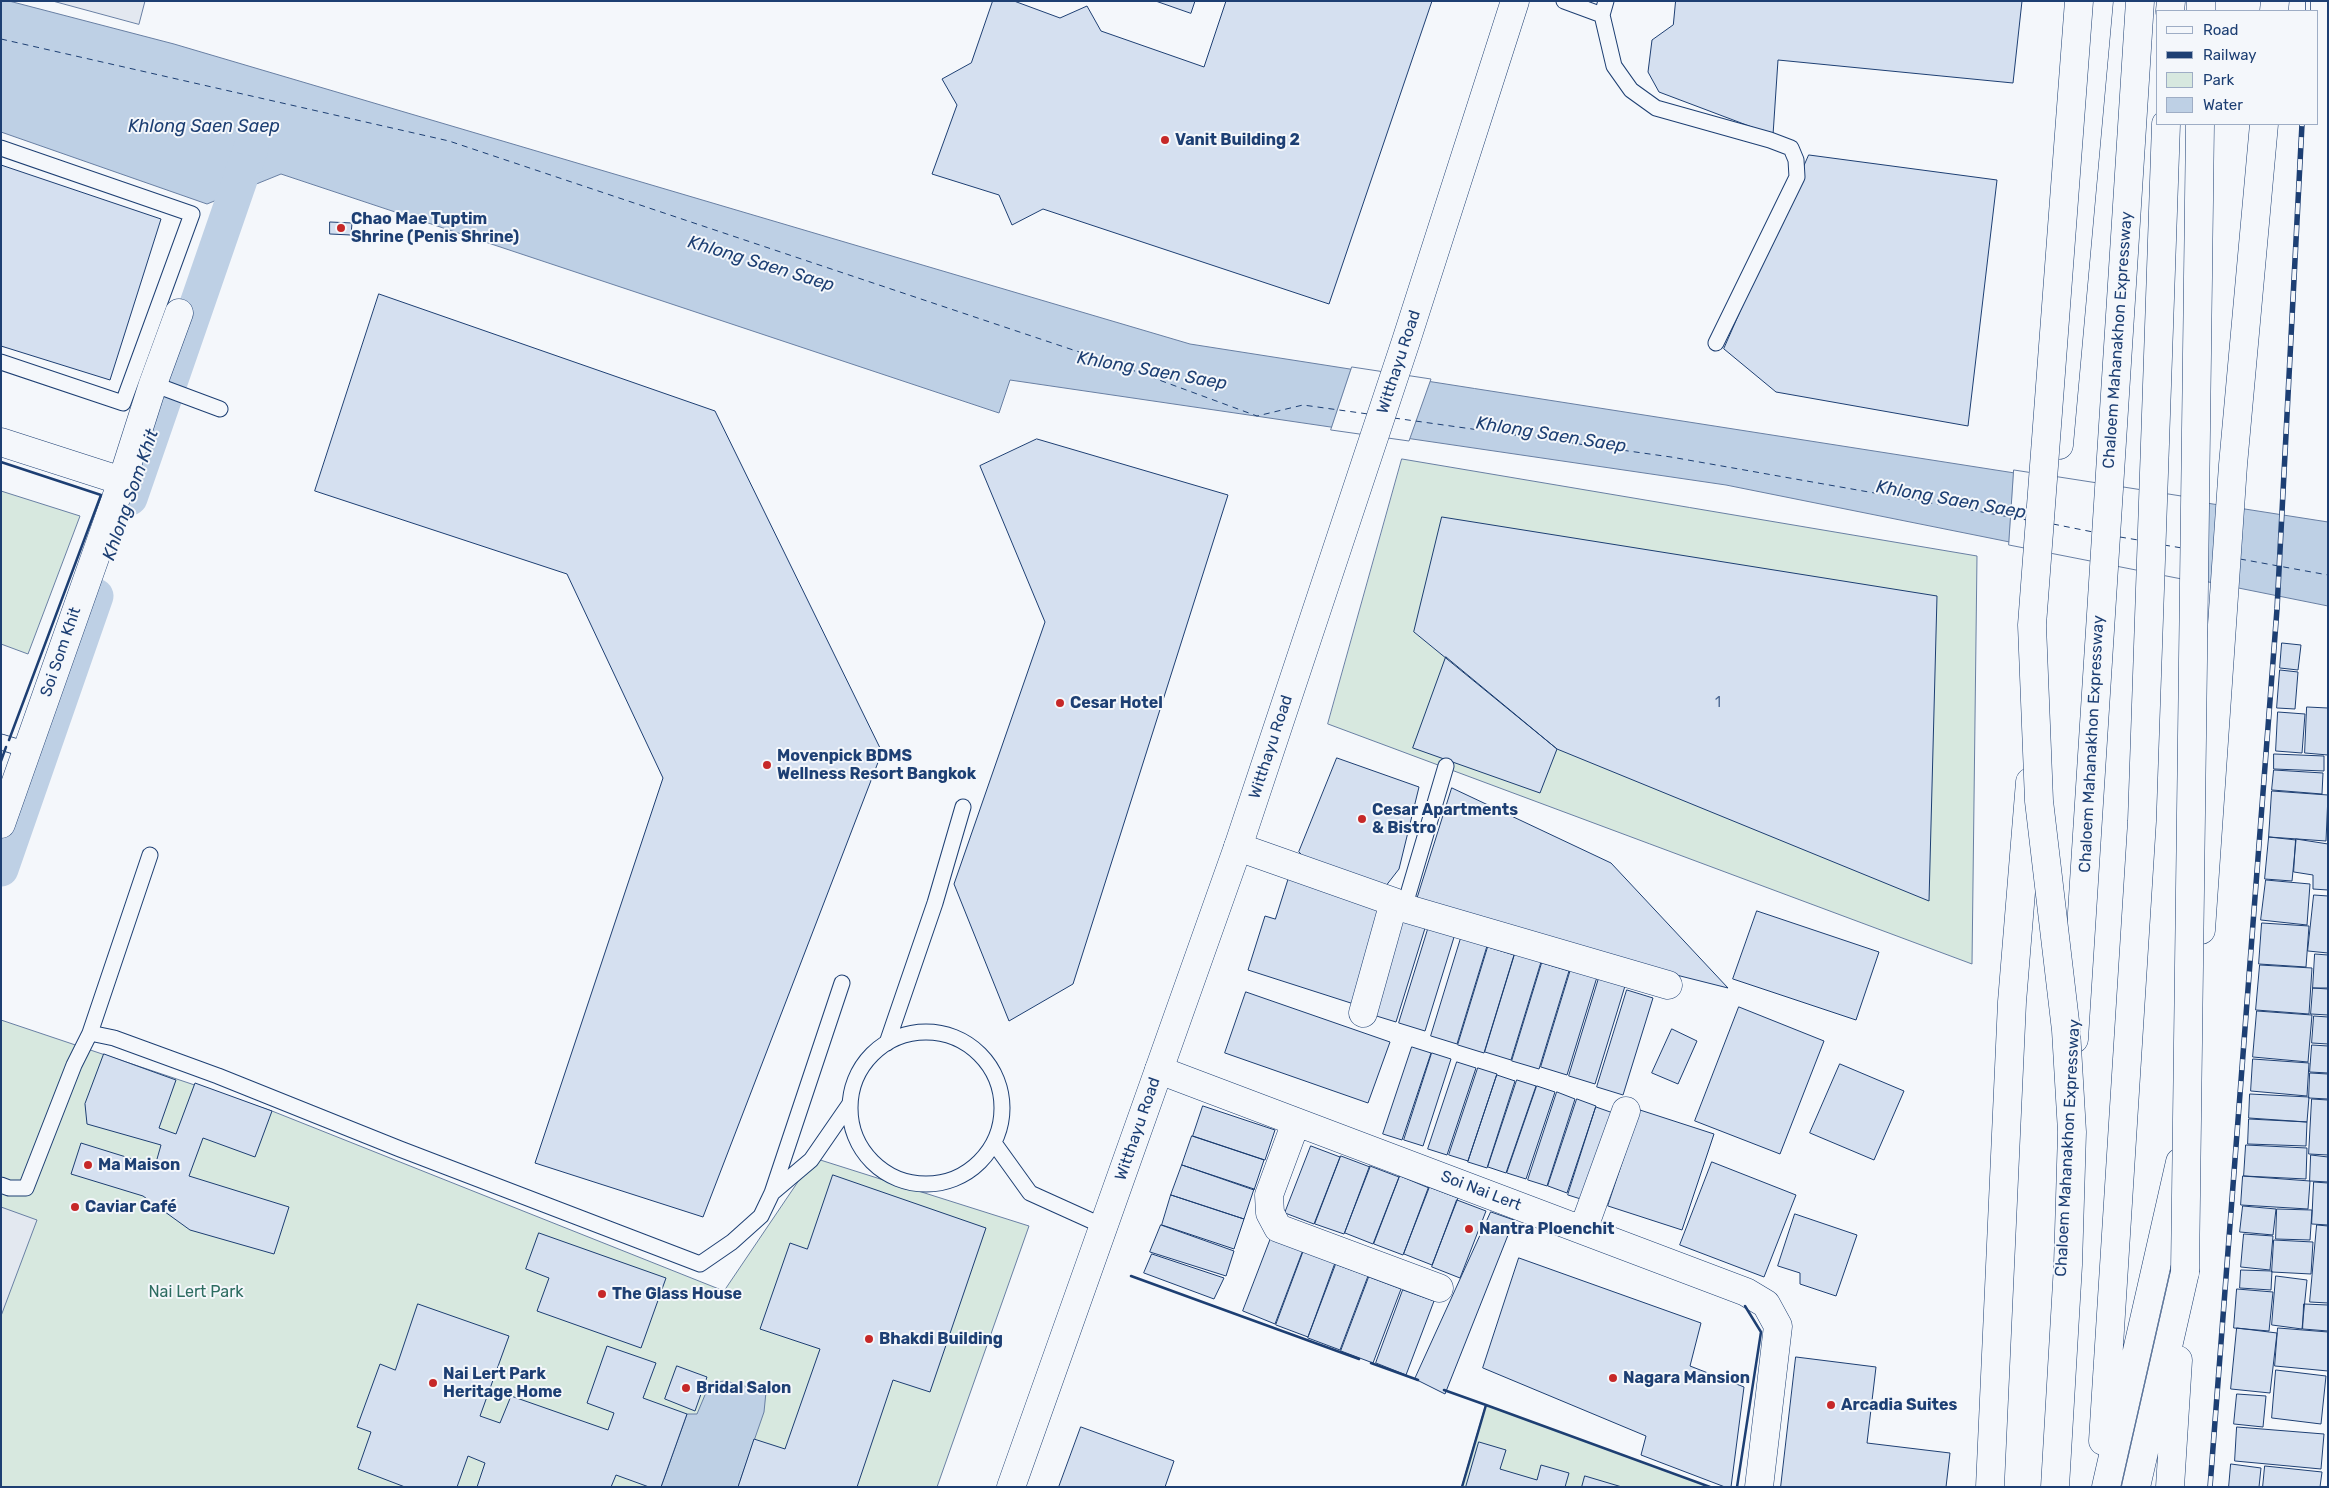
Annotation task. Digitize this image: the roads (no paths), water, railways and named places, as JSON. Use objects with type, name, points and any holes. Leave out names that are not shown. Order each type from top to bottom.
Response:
[{"type":"main road","name":"Witthayu Road","points":[[1011,1487],[1238,847],[1406,341],[1515,1]]},
{"type":"main road","points":[[2055,1487],[2068,1265],[2072,1132],[2066,1030],[2039,801],[2032,625],[2079,1]]},
{"type":"main road","points":[[1990,1487],[2012,1002],[2069,322],[2099,1]]},
{"type":"main road","name":"Chaloem Mahanakhon Expressway","points":[[2047,1487],[2099,629],[2140,1]]},
{"type":"main road","points":[[2100,1487],[2142,821],[2166,125]]},
{"type":"main road","points":[[2170,1487],[2185,1272],[2200,125]]},
{"type":"main road","points":[[2106,1487],[2187,1131],[2233,465],[2264,125]]},
{"type":"main road","name":"Soi Som Khit","points":[[1,824],[179,313]]},
{"type":"main road","points":[[1,442],[122,481]]},
{"type":"main road","points":[[1238,847],[1399,905],[1668,986]]},
{"type":"main road","points":[[1363,1013],[1399,905]]},
{"type":"main road","name":"Soi Nai Lert","points":[[1158,1070],[1746,1292],[1766,1304],[1778,1326],[1758,1487]]},
{"type":"main road","points":[[1583,1230],[1626,1111]]},
{"type":"main road","points":[[1296,1122],[1269,1195],[1270,1213],[1278,1228],[1439,1288]]},
{"type":"main road","points":[[2136,1487],[2185,1272]]},
{"type":"lane","points":[[1564,1],[1604,8],[1614,66],[1631,90],[1656,108],[1770,140],[1791,148],[1796,160],[1796,176],[1716,343]]},
{"type":"lane","points":[[1,148],[192,214],[123,403],[1,362]]},
{"type":"lane","points":[[153,384],[220,409]]},
{"type":"lane","points":[[1,742],[27,750]]},
{"type":"lane","points":[[1399,905],[1446,766]]},
{"type":"lane","points":[[887,1043],[935,903],[963,807]]},
{"type":"lane","points":[[1,1185],[9,1188],[26,1188],[74,1065],[90,1033],[150,855]]},
{"type":"lane","points":[[90,1033],[114,1038],[218,1076],[400,1149],[700,1264],[732,1242],[761,1216],[772,1193],[842,983]]},
{"type":"lane","points":[[921,1032],[947,1035],[971,1047],[990,1067],[1000,1091],[1002,1117],[994,1143],[980,1162],[961,1176],[938,1184],[914,1184],[891,1176],[871,1162],[857,1143],[849,1105],[849,1096],[856,1074],[873,1052],[895,1038],[921,1032]]},
{"type":"lane","points":[[772,1193],[811,1160],[849,1105]]},
{"type":"lane","points":[[994,1143],[1030,1192],[1103,1226]]},
{"type":"water","name":"Khlong Saen Saep","points":[[1,1],[9,1],[174,44],[1190,344],[2328,522],[2328,606],[1726,485],[1010,380],[999,413],[281,174],[207,204],[1,132]]},
{"type":"water","points":[[726,1381],[766,1392],[764,1412],[738,1487],[661,1487],[687,1414],[697,1414],[710,1383]]},
{"type":"waterway","name":"Khlong Som Khit","points":[[130,498],[251,148]]},
{"type":"waterway","name":"Khlong Som Khit","points":[[1,869],[96,596]]},
{"type":"railway","points":[[2308,1],[2308,10]]},
{"type":"railway","points":[[2210,1487],[2277,609],[2302,125]]},
{"type":"place","name":"Vanit Building 2","points":[[1165,140]]},
{"type":"place","name":"Chao Mae Tuptim Shrine (Penis Shrine)","points":[[341,228]]},
{"type":"place","name":"Cesar Hotel","points":[[1060,703]]},
{"type":"place","name":"Movenpick BDMS Wellness Resort Bangkok","points":[[767,765]]},
{"type":"place","name":"Cesar Apartments & Bistro","points":[[1362,819]]},
{"type":"place","name":"Ma Maison","points":[[88,1165]]},
{"type":"place","name":"Caviar Café","points":[[75,1207]]},
{"type":"place","name":"Nantra Ploenchit","points":[[1469,1229]]},
{"type":"place","name":"The Glass House","points":[[602,1294]]},
{"type":"place","name":"Bhakdi Building","points":[[869,1339]]},
{"type":"place","name":"Nagara Mansion","points":[[1613,1378]]},
{"type":"place","name":"Nai Lert Park Heritage Home","points":[[433,1383]]},
{"type":"place","name":"Bridal Salon","points":[[686,1388]]},
{"type":"place","name":"Arcadia Suites","points":[[1831,1405]]},
{"type":"park label","name":"Nai Lert Park","points":[[196,1292]]}]
